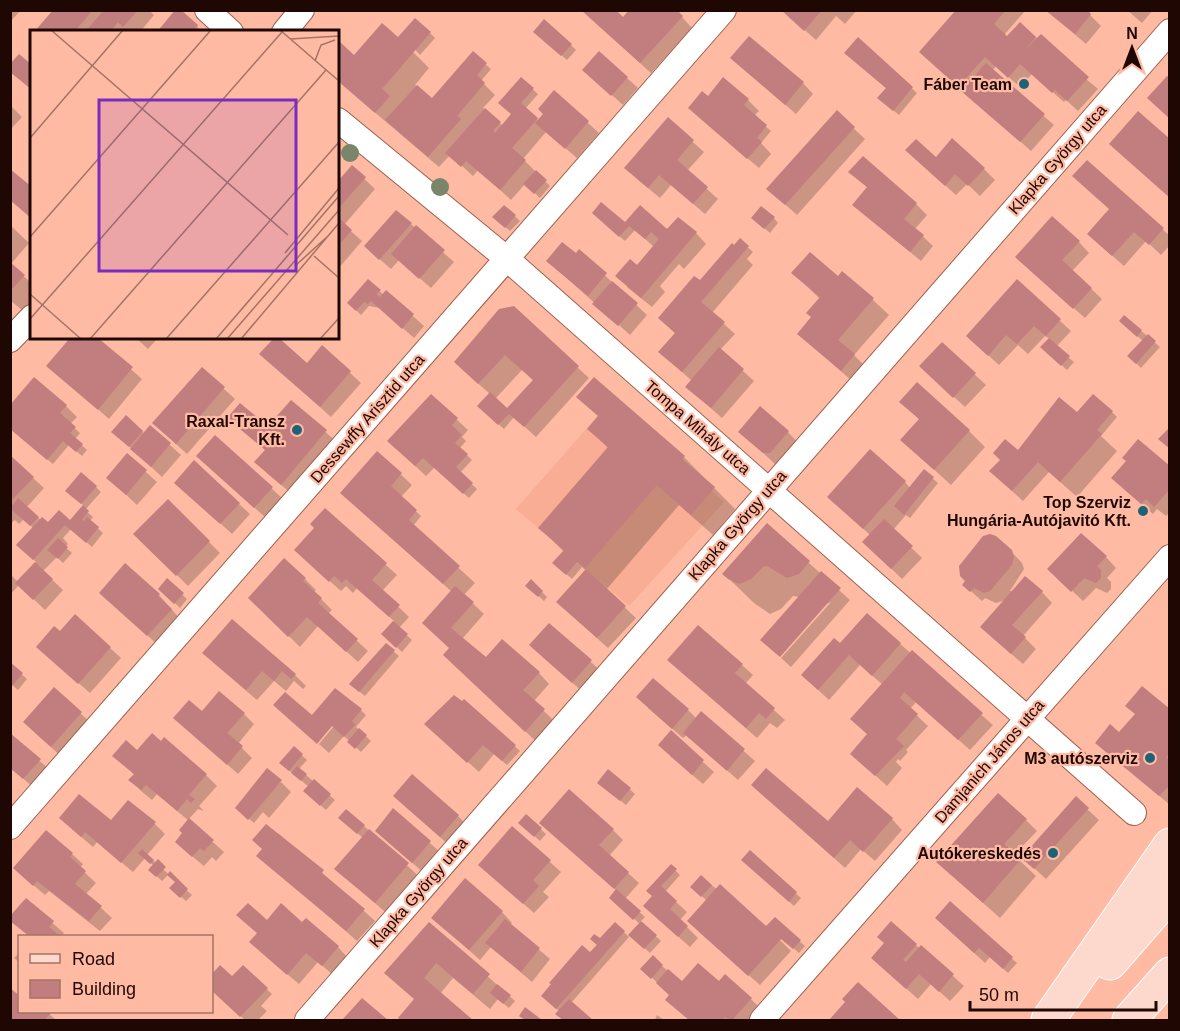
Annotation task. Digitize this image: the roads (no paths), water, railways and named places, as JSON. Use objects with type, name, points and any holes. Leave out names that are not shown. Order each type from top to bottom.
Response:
[{"type":"main road","points":[[1048,1020],[1170,845]]},
{"type":"main road","points":[[1061,1020],[1170,894]]},
{"type":"main road","points":[[1129,1020],[1170,974]]},
{"type":"main road","points":[[1156,1020],[1170,1008]]},
{"type":"street","points":[[207,10],[229,30]]},
{"type":"street","points":[[286,30],[302,10]]},
{"type":"street","name":"Dessewffy Arisztid utca","points":[[10,827],[724,10]]},
{"type":"street","name":"Klapka György utca","points":[[306,1020],[1170,32]]},
{"type":"street","name":"Tompa Mihály utca","points":[[339,121],[506,258],[1134,813]]},
{"type":"street","points":[[10,340],[30,319]]},
{"type":"street","name":"Damjanich János utca","points":[[762,1020],[1170,557]]},
{"type":"place","name":"Fáber Team","points":[[1024,84]]},
{"type":"place","name":"Raxal-Transz Kft.","points":[[297,430]]},
{"type":"place","name":"Top Szerviz Hungária-Autójavitó Kft.","points":[[1143,511]]},
{"type":"place","name":"M3 autószerviz","points":[[1150,758]]},
{"type":"place","name":"Autókereskedés","points":[[1053,853]]}]
